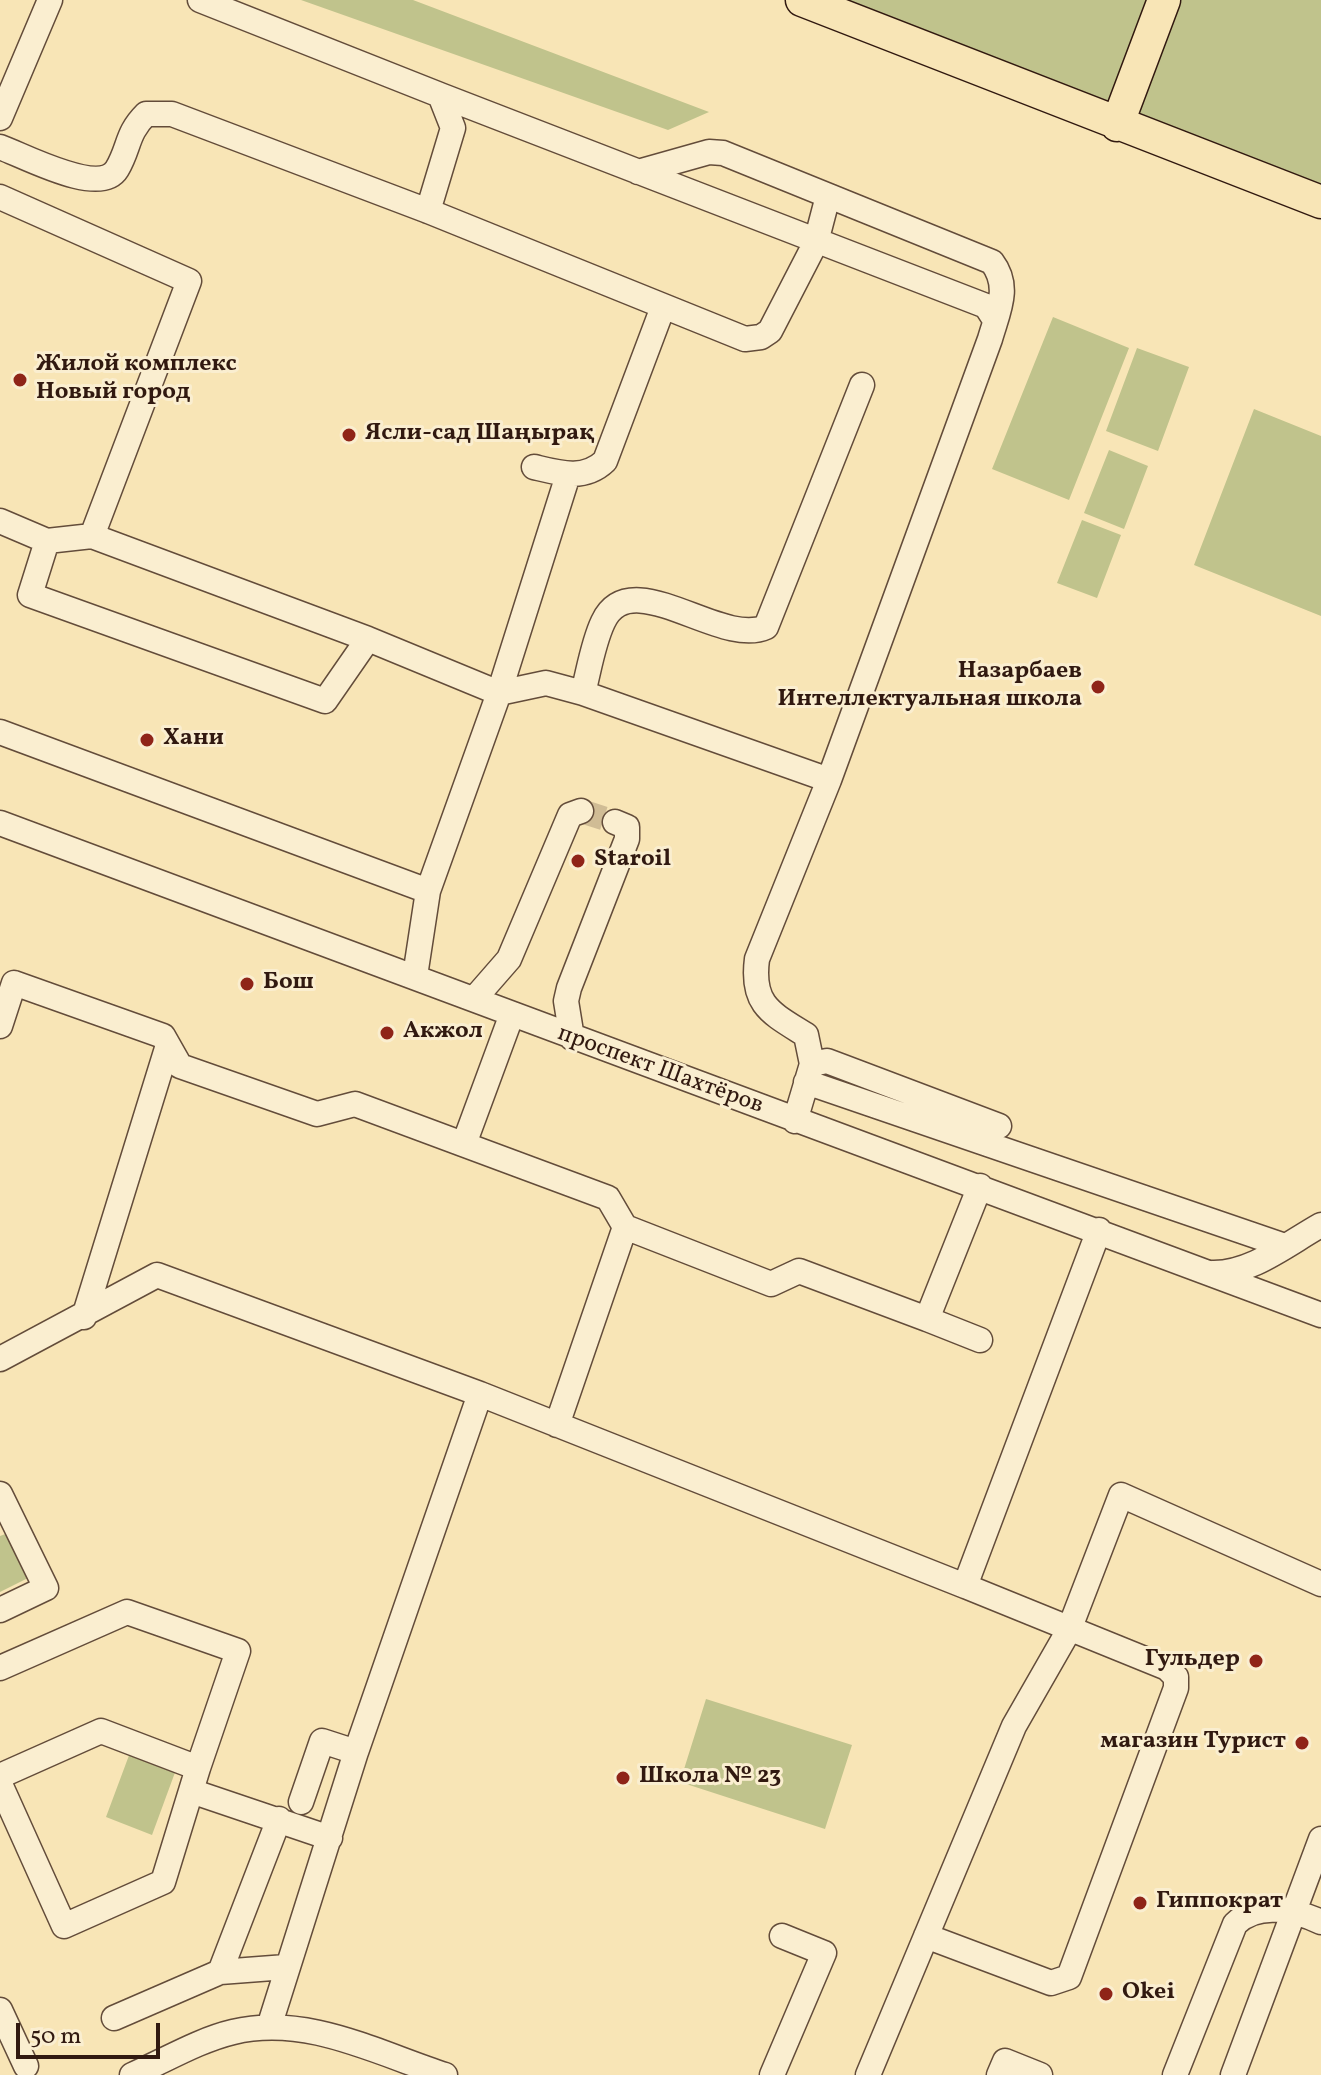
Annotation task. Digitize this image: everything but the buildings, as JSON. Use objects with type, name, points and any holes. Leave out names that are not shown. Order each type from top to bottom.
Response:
[{"type":"main road","points":[[802,0],[1321,202]]},
{"type":"main road","points":[[1117,125],[1164,0]]},
{"type":"street","points":[[0,118],[50,0]]},
{"type":"street","points":[[200,0],[986,306],[995,320]]},
{"type":"street","points":[[428,211],[453,128],[440,95]]},
{"type":"street","points":[[0,147],[88,181],[104,180],[116,170],[131,128],[146,114],[172,114],[428,211],[745,339],[761,337],[770,331],[816,242],[828,196]]},
{"type":"street","points":[[638,172],[709,152],[723,153],[992,262],[1002,275],[1004,288],[995,320],[829,780],[757,959],[754,983],[767,1011],[806,1035],[809,1073],[795,1121]]},
{"type":"street","points":[[0,197],[189,281],[92,536]]},
{"type":"street","points":[[534,467],[568,475],[594,472],[605,461],[663,307]]},
{"type":"street","points":[[583,693],[604,620],[618,604],[637,597],[745,633],[766,627],[862,385]]},
{"type":"street","points":[[415,976],[428,891],[499,693],[568,475]]},
{"type":"street","points":[[0,521],[47,541],[92,536],[368,639],[499,693],[546,683],[583,693],[829,780]]},
{"type":"street","points":[[47,541],[30,595],[325,701],[368,639]]},
{"type":"street","points":[[0,732],[428,891]]},
{"type":"street","points":[[475,998],[509,959],[570,815],[581,811]]},
{"type":"street","points":[[572,1038],[566,1001],[569,988],[627,839],[627,827],[615,822]]},
{"type":"street","name":"проспект Шахтёров","points":[[0,823],[475,998],[572,1038],[795,1121],[980,1186],[1207,1272],[1319,1307]]},
{"type":"street","points":[[0,1026],[14,983],[163,1036],[180,1066],[317,1114],[355,1104],[608,1198],[625,1227],[771,1284],[799,1271],[980,1340]]},
{"type":"street","points":[[464,1144],[512,1014]]},
{"type":"street","points":[[84,1317],[168,1045]]},
{"type":"street","points":[[809,1073],[827,1061],[999,1126]]},
{"type":"street","points":[[809,1073],[1285,1246]]},
{"type":"street","points":[[927,1319],[980,1186]]},
{"type":"street","points":[[1207,1272],[1231,1273],[1321,1225]]},
{"type":"street","points":[[557,1425],[625,1227]]},
{"type":"street","points":[[965,1586],[1099,1230]]},
{"type":"street","points":[[0,1359],[84,1317],[157,1275],[480,1394],[1167,1668],[1176,1677],[1176,1688],[1069,1977],[1051,1983],[926,1936]]},
{"type":"street","points":[[269,2027],[356,1752],[480,1394]]},
{"type":"street","points":[[0,1610],[46,1588],[1,1491]]},
{"type":"street","points":[[868,2075],[1014,1726],[1069,1630],[1121,1495],[1321,1584]]},
{"type":"street","points":[[0,1668],[127,1612],[238,1651],[163,1882],[64,1926],[0,1784]]},
{"type":"street","points":[[0,1776],[101,1731],[279,1819],[330,1838]]},
{"type":"street","points":[[301,1802],[322,1741],[356,1752]]},
{"type":"street","points":[[220,1972],[279,1819]]},
{"type":"street","points":[[1233,2075],[1321,1839]]},
{"type":"street","points":[[1175,2075],[1235,1924],[1248,1913],[1294,1910],[1321,1922]]},
{"type":"street","points":[[772,2075],[824,1953],[782,1936]]},
{"type":"street","points":[[114,2018],[220,1972],[286,1967]]},
{"type":"street","points":[[0,2010],[26,2066]]},
{"type":"street","points":[[132,2075],[232,2032],[269,2027],[310,2029],[445,2075]]},
{"type":"street","points":[[999,2075],[1005,2061],[1040,2075]]},
{"type":"green space","points":[[301,0],[413,0],[709,112],[668,130]]},
{"type":"green space","points":[[827,0],[1321,0],[1321,189]]},
{"type":"green space","points":[[1053,317],[1129,348],[1069,500],[992,469]]},
{"type":"green space","points":[[1137,348],[1189,367],[1158,451],[1106,431]]},
{"type":"green space","points":[[1254,409],[1321,436],[1321,616],[1194,565]]},
{"type":"green space","points":[[1109,450],[1148,466],[1124,529],[1084,513]]},
{"type":"green space","points":[[1082,520],[1121,535],[1097,598],[1057,583]]},
{"type":"green space","points":[[8,1533],[30,1577],[0,1592],[0,1536]]},
{"type":"green space","points":[[706,1699],[852,1745],[825,1829],[680,1782]]},
{"type":"green space","points":[[131,1750],[177,1767],[152,1835],[106,1817]]},
{"type":"tunnel","points":[[581,811],[615,822]]},
{"type":"place","name":"Жилой комплекс Новый город","points":[[20,380]]},
{"type":"place","name":"Ясли-сад Шаңырақ","points":[[349,435]]},
{"type":"place","name":"Назарбаев Интеллектуальная школа","points":[[1098,687]]},
{"type":"place","name":"Хани","points":[[147,740]]},
{"type":"place","name":"Staroil","points":[[578,861]]},
{"type":"place","name":"Бош","points":[[247,984]]},
{"type":"place","name":"Акжол","points":[[387,1033]]},
{"type":"place","name":"Гульдер","points":[[1256,1661]]},
{"type":"place","name":"магазин Турист","points":[[1302,1743]]},
{"type":"place","name":"Школа № 23","points":[[623,1778]]},
{"type":"place","name":"Гиппократ","points":[[1140,1903]]},
{"type":"place","name":"Okei","points":[[1106,1994]]}]
